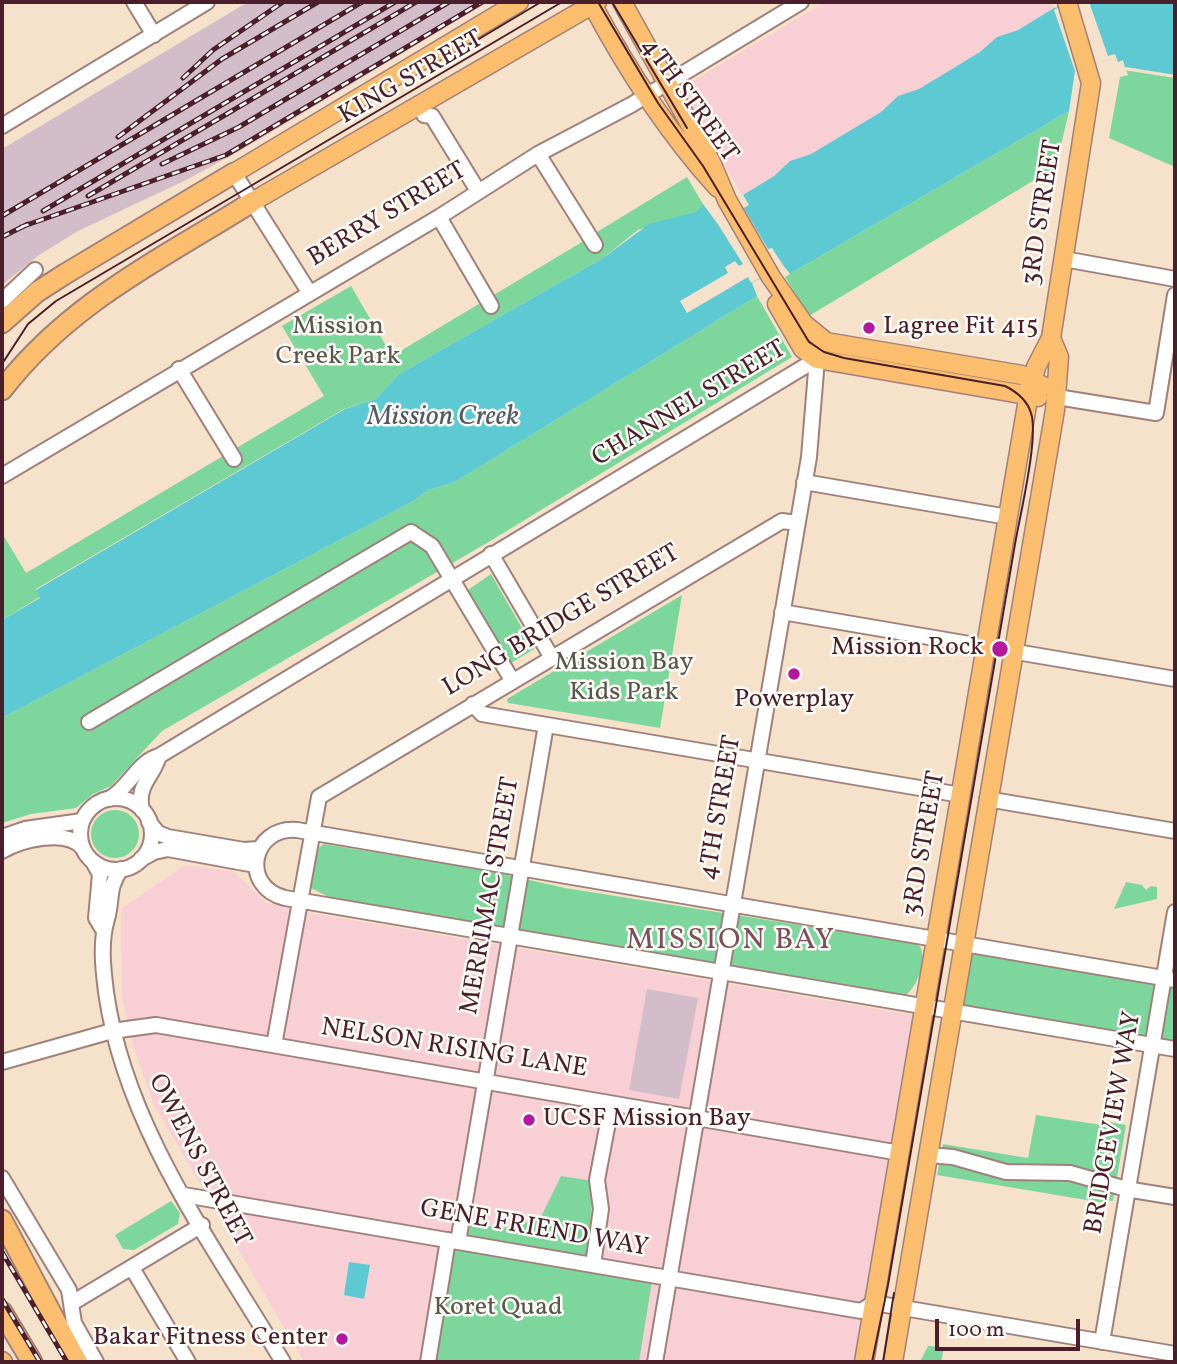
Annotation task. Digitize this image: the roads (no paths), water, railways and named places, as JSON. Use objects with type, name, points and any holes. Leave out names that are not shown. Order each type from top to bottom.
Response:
[{"type":"highway","points":[[2,323],[37,292],[234,173]]},
{"type":"highway","points":[[2,390],[20,366],[64,322],[133,274],[253,202]]},
{"type":"highway","points":[[2,1220],[75,1362]]},
{"type":"highway","points":[[2,1244],[75,1362]]},
{"type":"highway","points":[[2,1312],[30,1362]]},
{"type":"highway","points":[[2,1321],[30,1362]]},
{"type":"main road","name":"KING STREET","points":[[234,173],[519,2]]},
{"type":"main road","name":"4TH STREET","points":[[622,2],[711,163],[725,197],[770,274],[804,324],[826,342]]},
{"type":"main road","name":"KING STREET","points":[[253,202],[593,3]]},
{"type":"main road","name":"4TH STREET","points":[[593,3],[647,95],[699,170],[725,197]]},
{"type":"main road","name":"3RD STREET","points":[[864,1362],[1029,398],[1051,338],[1090,97],[1099,79],[1089,69],[1067,4]]},
{"type":"main road","name":"4TH STREET","points":[[770,274],[774,299],[803,349],[817,359]]},
{"type":"main road","name":"3RD STREET","points":[[893,1362],[1057,397],[1059,357],[1051,338]]},
{"type":"main road","points":[[817,359],[826,342]]},
{"type":"main road","name":"CHANNEL STREET","points":[[826,342],[1022,374],[1034,379],[1057,397]]},
{"type":"main road","name":"CHANNEL STREET","points":[[817,359],[1029,398],[1057,397]]},
{"type":"street","points":[[134,2],[154,34]]},
{"type":"street","points":[[2,126],[206,2]]},
{"type":"street","name":"BERRY STREET","points":[[2,476],[439,217],[538,154],[647,95],[801,2]]},
{"type":"street","points":[[424,115],[432,116],[478,191]]},
{"type":"street","points":[[538,154],[595,245]]},
{"type":"street","points":[[234,173],[309,292]]},
{"type":"street","points":[[439,217],[491,306]]},
{"type":"street","points":[[1064,259],[1175,279]]},
{"type":"street","points":[[2,301],[35,270]]},
{"type":"street","name":"CHANNEL STREET","points":[[1057,397],[1156,413],[1175,295]]},
{"type":"street","name":"4TH STREET","points":[[655,1362],[812,434],[813,385],[817,359]]},
{"type":"street","name":"CHANNEL STREET","points":[[109,799],[122,792],[149,758],[159,756],[817,359]]},
{"type":"street","points":[[179,369],[234,459]]},
{"type":"street","points":[[804,482],[1008,517]]},
{"type":"street","name":"LONG BRIDGE STREET","points":[[274,1045],[316,804],[325,791],[782,522],[797,523]]},
{"type":"street","points":[[89,722],[402,535],[416,533],[432,546],[512,680]]},
{"type":"street","points":[[491,554],[552,658]]},
{"type":"street","points":[[782,612],[1175,679]]},
{"type":"street","points":[[473,704],[482,714],[961,795]]},
{"type":"street","name":"MERRIMAC STREET","points":[[428,1362],[485,1081],[546,724]]},
{"type":"street","name":"CHANNEL STREET","points":[[146,816],[141,788],[157,765],[159,756]]},
{"type":"street","points":[[83,848],[82,821],[90,809],[109,799],[131,802],[146,816],[158,833],[168,837],[244,850],[258,849]]},
{"type":"street","points":[[987,799],[1175,831]]},
{"type":"street","points":[[141,860],[151,840],[146,816]]},
{"type":"street","points":[[2,837],[25,829],[82,821]]},
{"type":"street","points":[[1170,979],[311,833],[279,831],[264,841],[258,849],[255,865],[260,882],[270,892],[299,900],[1175,1049]]},
{"type":"street","points":[[2,851],[19,843],[61,837],[74,840],[93,862],[106,868],[121,869],[154,852],[169,849],[255,865]]},
{"type":"street","name":"OWENS STREET","points":[[93,862],[100,874],[96,918],[102,928],[112,1031],[134,1098],[184,1195],[283,1362]]},
{"type":"street","name":"OWENS STREET","points":[[102,928],[107,919],[112,883],[121,869]]},
{"type":"street","name":"BRIDGEVIEW WAY","points":[[1102,1342],[1153,1045],[1170,979],[1175,912]]},
{"type":"street","name":"NELSON RISING LANE","points":[[2,1062],[112,1031],[156,1025],[900,1153]]},
{"type":"street","points":[[593,1265],[601,1209],[597,1180],[610,1112]]},
{"type":"street","points":[[928,1155],[953,1157],[1006,1172],[1070,1173],[1127,1189],[1175,1197]]},
{"type":"street","points":[[2,1178],[69,1290],[74,1324],[96,1362]]},
{"type":"street","name":"GENE FRIEND WAY","points":[[184,1195],[861,1311],[874,1303],[1175,1354]]},
{"type":"street","points":[[72,1303],[202,1225]]},
{"type":"street","points":[[132,1268],[188,1362]]},
{"type":"water","name":"Mission Creek","points":[[1078,2],[1175,2],[1175,75],[1125,67],[1110,59],[1075,71],[1069,111],[790,274],[783,265],[752,283],[757,296],[455,482],[428,490],[410,503],[2,718],[2,620],[40,598],[36,590],[345,409],[376,399],[399,374],[603,258],[649,224],[696,212],[703,204],[717,223],[749,205],[743,195],[774,176],[790,161],[811,154],[881,112],[898,96],[919,89],[980,52],[997,37],[1018,30],[1054,8]]},
{"type":"water","points":[[349,1262],[370,1265],[364,1299],[344,1295]]},
{"type":"tram line","points":[[447,58],[541,2]]},
{"type":"tram line","points":[[2,364],[28,324],[56,301],[562,2]]},
{"type":"tram line","points":[[598,2],[658,103],[703,166],[809,342],[824,352],[844,358],[1005,386],[1021,397],[1031,413],[1033,440],[1028,477],[888,1285],[872,1362]]},
{"type":"tram line","points":[[612,2],[687,128]]},
{"type":"tram line","points":[[883,1362],[894,1293]]},
{"type":"railway","points":[[183,78],[213,50],[283,2]]},
{"type":"railway","points":[[118,137],[222,59],[318,2]]},
{"type":"railway","points":[[2,216],[362,2]]},
{"type":"railway","points":[[43,211],[395,2]]},
{"type":"railway","points":[[88,196],[416,2]]},
{"type":"railway","points":[[162,164],[239,127],[449,2]]},
{"type":"railway","points":[[21,227],[226,155],[482,2]]},
{"type":"railway","points":[[2,237],[28,224]]},
{"type":"railway","points":[[2,1252],[67,1362]]},
{"type":"railway","points":[[2,1299],[40,1362]]},
{"type":"place","name":"Lagree Fit 415","points":[[869,328]]},
{"type":"place","name":"Mission Rock","points":[[1000,649]]},
{"type":"place","name":"Powerplay","points":[[794,674]]},
{"type":"place","name":"UCSF Mission Bay","points":[[529,1120]]},
{"type":"place","name":"Bakar Fitness Center","points":[[342,1339]]},
{"type":"district","name":"MISSION BAY","points":[[731,942]]},
{"type":"park label","name":"Mission Creek Park","points":[[338,343]]},
{"type":"park label","name":"Mission Bay Kids Park","points":[[624,679]]},
{"type":"park label","name":"Koret Quad","points":[[498,1309]]}]
